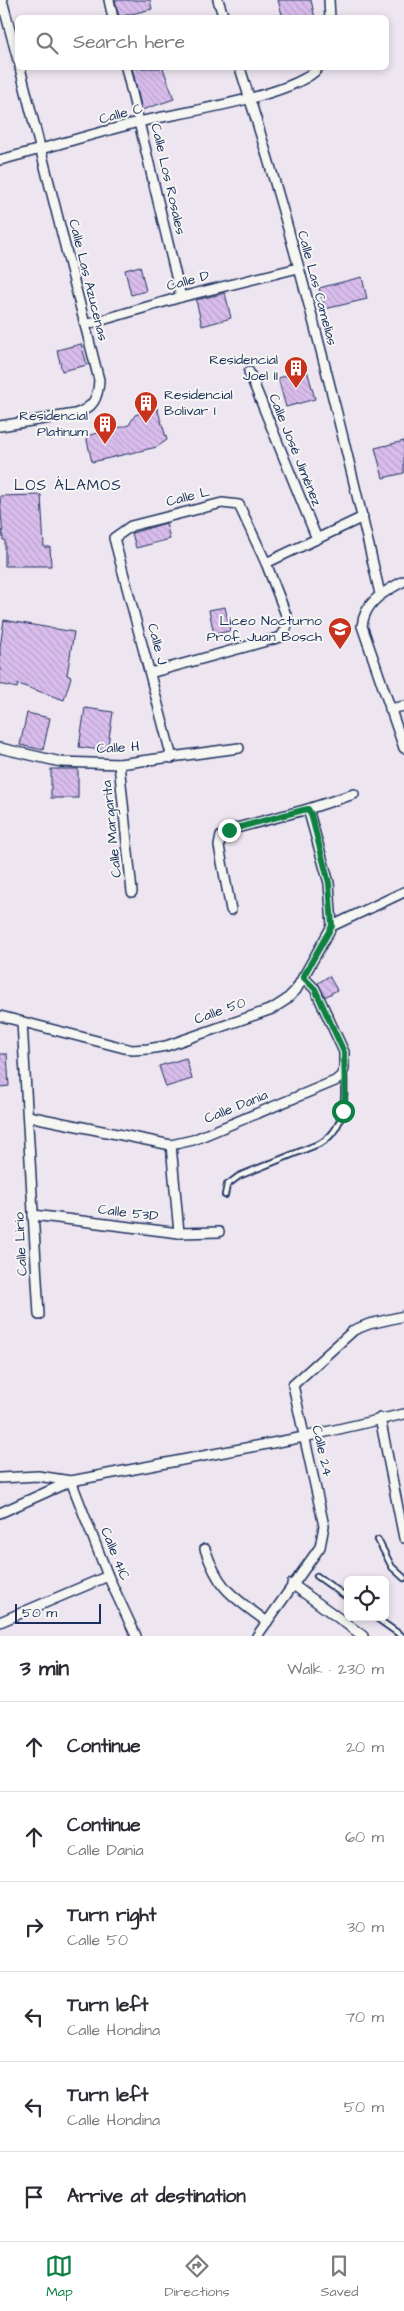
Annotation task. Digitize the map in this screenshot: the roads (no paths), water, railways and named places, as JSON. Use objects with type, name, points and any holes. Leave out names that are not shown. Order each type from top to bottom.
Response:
[{"type":"street","points":[[2,0],[15,49]]},
{"type":"street","points":[[109,0],[112,15]]},
{"type":"street","points":[[218,0],[223,15]]},
{"type":"street","points":[[329,0],[330,15]]},
{"type":"street","name":"Calle Las Azucenas","points":[[0,426],[75,414],[86,410],[95,403],[99,380],[21,70]]},
{"type":"street","name":"Calle Los Rosales","points":[[127,70],[181,297]]},
{"type":"street","name":"Calle Las Camelias","points":[[241,70],[298,268],[380,594]]},
{"type":"street","name":"Calle C","points":[[0,160],[140,122],[249,98],[299,82],[310,77],[316,70]]},
{"type":"street","name":"Calle D","points":[[85,324],[181,297],[298,268]]},
{"type":"street","name":"Calle José Jiménez","points":[[249,372],[317,539]]},
{"type":"street","name":"Calle L","points":[[114,538],[131,526],[222,503],[240,505],[266,563]]},
{"type":"street","points":[[150,673],[280,636],[286,629],[288,620],[266,563],[362,517]]},
{"type":"street","name":"Calle J","points":[[114,538],[172,758]]},
{"type":"street","points":[[404,581],[380,594],[370,603],[363,616],[362,626],[404,748]]},
{"type":"street","points":[[390,709],[404,706]]},
{"type":"street","name":"Calle H","points":[[0,748],[61,762],[119,764],[239,748]]},
{"type":"street","name":"Calle Margarita","points":[[119,764],[132,892]]},
{"type":"street","points":[[231,910],[219,846],[221,836],[229,830],[308,809],[354,794]]},
{"type":"street","points":[[308,809],[329,883],[332,926],[404,892]]},
{"type":"street","name":"Calle 50","points":[[0,1016],[132,1050],[166,1046],[272,1009],[286,1000],[296,990],[332,926]]},
{"type":"street","points":[[303,977],[315,989],[344,1052],[344,1069]]},
{"type":"street","name":"Calle Lirio","points":[[22,1022],[39,1315]]},
{"type":"street","name":"Calle Dania","points":[[28,1116],[171,1145],[193,1140],[335,1081],[341,1076],[344,1069]]},
{"type":"street","points":[[171,1145],[179,1233]]},
{"type":"street","name":"Calle 53D","points":[[33,1215],[179,1233],[219,1232]]},
{"type":"street","name":"Calle 24","points":[[257,1636],[320,1547],[324,1526],[293,1385],[354,1330],[369,1324],[404,1316]]},
{"type":"street","points":[[0,1513],[71,1481],[304,1437],[404,1414]]},
{"type":"street","points":[[380,1418],[404,1538]]},
{"type":"street","points":[[0,1478],[38,1476],[71,1481]]},
{"type":"street","name":"Calle 41C","points":[[71,1481],[108,1576],[136,1636]]},
{"type":"street","points":[[205,1550],[213,1573],[221,1586],[267,1622]]},
{"type":"street","points":[[0,1622],[108,1576]]},
{"type":"street","points":[[292,1584],[363,1636]]},
{"type":"lane","points":[[225,1196],[227,1185],[239,1176],[321,1143],[331,1137],[337,1130],[343,1111],[345,1096],[344,1069]]},
{"type":"lane","points":[[378,1540],[392,1567],[404,1578]]},
{"type":"lane","points":[[317,1576],[344,1595]]},
{"type":"lane","points":[[381,1621],[402,1636]]},
{"type":"place","name":"Residencial Joel II","points":[[296,389]]},
{"type":"place","name":"Residencial Bolivar I","points":[[146,424]]},
{"type":"place","name":"Residencial Platinum","points":[[105,445]]},
{"type":"place","name":"Liceo Nocturno Prof. Juan Bosch","points":[[340,650]]},
{"type":"district","name":"LOS ÁLAMOS","points":[[68,485]]}]
